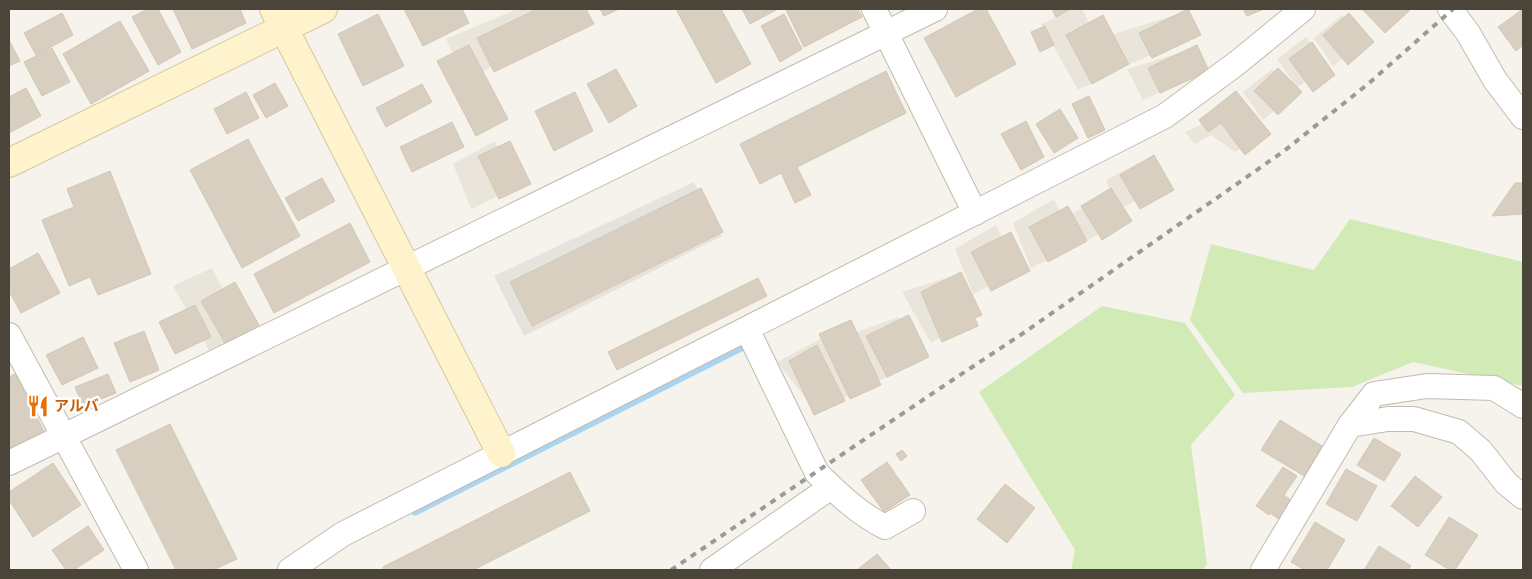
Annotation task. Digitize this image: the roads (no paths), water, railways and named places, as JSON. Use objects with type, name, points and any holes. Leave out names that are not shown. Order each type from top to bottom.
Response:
[{"type":"street","points":[[9,163],[279,18],[323,9]]},
{"type":"street","points":[[874,9],[975,213]]},
{"type":"street","points":[[9,463],[935,9]]},
{"type":"street","points":[[290,570],[343,534],[1165,116],[1237,63],[1303,9]]},
{"type":"street","points":[[1450,9],[1468,34],[1495,80],[1523,117]]},
{"type":"street","points":[[279,18],[501,453]]},
{"type":"street","points":[[748,329],[817,473],[869,519],[885,527],[913,511]]},
{"type":"street","points":[[9,335],[136,570]]},
{"type":"street","points":[[1263,570],[1350,425],[1374,394],[1427,386],[1494,388],[1523,406]]},
{"type":"street","points":[[1350,425],[1388,419],[1414,419],[1459,432],[1481,451],[1506,483],[1523,497]]},
{"type":"street","points":[[712,570],[831,487]]},
{"type":"waterway","points":[[415,511],[743,346]]},
{"type":"railway","points":[[671,570],[1022,334],[1284,151],[1368,84],[1453,9]]},
{"type":"place","name":"アルバ","points":[[38,406]]}]
